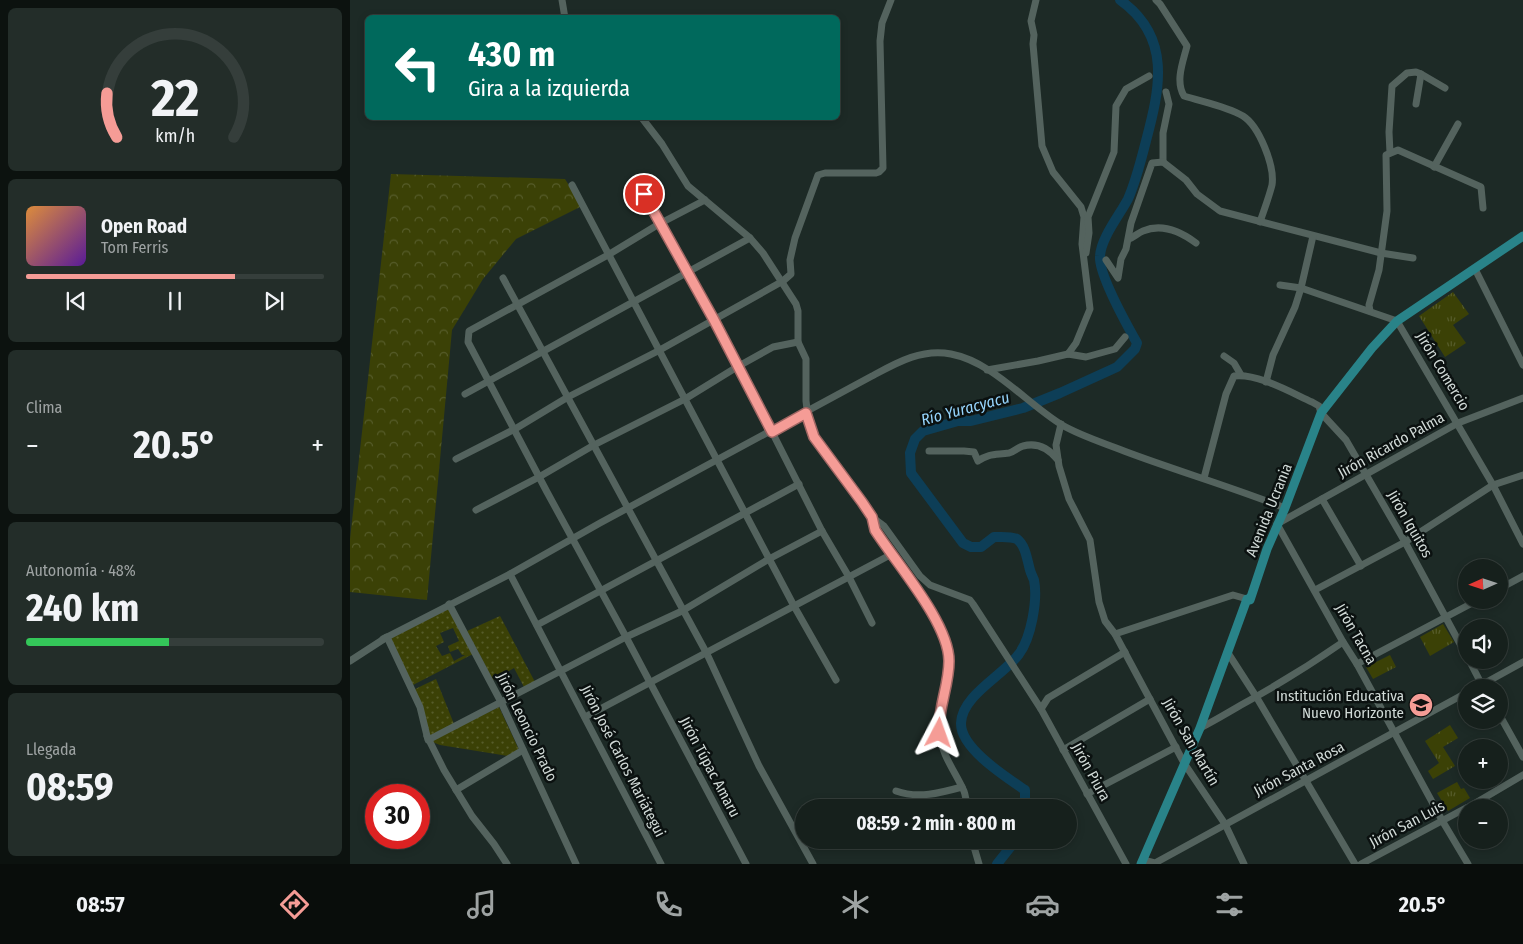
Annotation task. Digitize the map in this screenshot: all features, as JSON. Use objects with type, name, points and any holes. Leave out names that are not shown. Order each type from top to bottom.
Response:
[{"type":"main road","name":"Avenida Ucrania","points":[[1142,862],[1200,728],[1247,599],[1250,600],[1266,549],[1285,508],[1321,413],[1372,348],[1396,321],[1523,236]]},
{"type":"street","points":[[562,0],[564,15]]},
{"type":"street","points":[[456,458],[658,351],[783,282],[791,274],[790,260],[794,238],[818,175],[825,173],[876,173],[883,168],[880,41],[882,22],[891,0]]},
{"type":"street","points":[[1036,0],[1031,22],[1034,35],[1033,44],[1042,146],[1053,172],[1082,207],[1084,217],[1082,244],[1090,309],[1076,343],[1068,354]]},
{"type":"street","points":[[1156,0],[1186,46],[1179,78],[1184,96],[1243,116],[1253,126],[1262,141],[1271,171],[1272,183],[1260,222]]},
{"type":"street","points":[[1370,311],[1369,305],[1379,270],[1387,211],[1392,86],[1407,73],[1416,72],[1445,88]]},
{"type":"street","points":[[1416,104],[1421,74]]},
{"type":"street","points":[[1083,257],[1086,254],[1089,233],[1088,217],[1114,152],[1116,106],[1131,85],[1149,76]]},
{"type":"street","points":[[1166,92],[1168,104],[1162,133],[1163,162],[1186,180],[1197,194],[1220,211],[1381,253],[1413,258]]},
{"type":"street","points":[[644,120],[662,144],[688,186],[750,238],[763,253],[796,304],[798,311],[798,342],[806,359],[806,413],[814,437],[845,477],[872,517],[875,530],[934,618],[946,640],[949,660],[948,678],[938,717],[939,733],[942,749],[964,791],[965,799]]},
{"type":"street","points":[[1434,167],[1458,124]]},
{"type":"street","points":[[1388,154],[1398,150],[1481,187],[1482,208]]},
{"type":"street","points":[[1106,260],[1118,278],[1121,259],[1129,239],[1131,223],[1152,163],[1163,162]]},
{"type":"street","points":[[637,179],[659,224],[714,320],[822,531],[849,577],[872,623]]},
{"type":"street","points":[[572,185],[658,351],[794,606],[836,680]]},
{"type":"street","points":[[518,305],[659,224],[705,200]]},
{"type":"street","points":[[1129,239],[1151,228],[1163,227],[1188,237],[1196,243]]},
{"type":"street","points":[[1266,382],[1273,355],[1302,288],[1312,236]]},
{"type":"street","points":[[466,394],[542,351],[633,304],[750,238]]},
{"type":"street","points":[[1475,269],[1523,365]]},
{"type":"street","points":[[503,278],[706,654],[759,766],[812,864]]},
{"type":"street","points":[[1280,285],[1302,288],[1396,321]]},
{"type":"street","name":"Jirón Túpac Amaru","points":[[518,305],[469,331],[468,342],[746,864]]},
{"type":"street","name":"Jirón Comercio","points":[[1396,321],[1493,485],[1523,544]]},
{"type":"street","points":[[987,370],[1068,354],[1086,357],[1115,349],[1125,337]]},
{"type":"street","points":[[476,510],[539,477],[594,444],[685,399],[773,347],[798,342]]},
{"type":"street","points":[[350,661],[386,636],[510,574],[627,508],[898,363],[925,354],[950,353],[972,360],[1061,424],[1086,436],[1285,508]]},
{"type":"street","points":[[1204,478],[1226,394],[1234,376],[1241,375],[1234,364],[1224,356]]},
{"type":"street","name":"Jirón Iquitos","points":[[1241,375],[1266,382],[1319,406],[1321,413],[1346,440],[1458,639]]},
{"type":"street","name":"Jirón Ricardo Palma","points":[[1277,524],[1458,424],[1523,398]]},
{"type":"street","name":"Jirón San Martín","points":[[1061,424],[1056,445],[1058,461],[1069,499],[1090,540],[1105,622],[1116,634],[1184,763],[1225,824],[1244,864]]},
{"type":"street","points":[[929,451],[964,450],[974,452],[978,461],[987,454],[1011,452],[1024,446],[1039,446],[1049,450],[1058,461]]},
{"type":"street","points":[[1315,590],[1405,542],[1493,485],[1523,474]]},
{"type":"street","points":[[537,625],[798,484]]},
{"type":"street","points":[[1322,499],[1361,566]]},
{"type":"street","name":"Jirón Piura","points":[[872,517],[884,526],[920,576],[930,585],[970,600],[973,604],[1042,709],[1126,864]]},
{"type":"street","name":"Jirón Tacna","points":[[1277,524],[1343,642],[1358,664],[1443,822],[1468,864]]},
{"type":"street","points":[[428,740],[626,637],[682,611],[769,559],[822,531]]},
{"type":"street","points":[[586,717],[892,554]]},
{"type":"street","name":"Jirón José Carlos Mariátegui","points":[[510,574],[661,864]]},
{"type":"street","points":[[1508,584],[1523,576]]},
{"type":"street","points":[[1116,634],[1233,595],[1247,599]]},
{"type":"street","name":"Jirón Leoncio Prado","points":[[449,604],[501,702],[573,863]]},
{"type":"street","points":[[1358,664],[1462,609]]},
{"type":"street","points":[[386,636],[420,707],[428,740],[472,816],[507,864]]},
{"type":"street","points":[[1200,728],[1219,720],[1240,706],[1258,698],[1322,658],[1343,642]]},
{"type":"street","points":[[1042,709],[1048,698],[1125,652]]},
{"type":"street","points":[[1228,653],[1258,698],[1356,864]]},
{"type":"street","points":[[1493,679],[1523,662]]},
{"type":"street","name":"Jirón Santa Rosa","points":[[1142,862],[1155,863],[1458,697]]},
{"type":"street","points":[[1063,750],[1150,699]]},
{"type":"street","points":[[1507,729],[1523,757]]},
{"type":"street","points":[[1087,794],[1176,746]]},
{"type":"street","points":[[456,790],[523,750]]},
{"type":"street","name":"Jirón San Luis","points":[[1482,799],[1523,775]]},
{"type":"street","points":[[896,791],[923,795],[962,787]]},
{"type":"street","name":"Jirón San Luis","points":[[1361,864],[1458,813]]},
{"type":"street","points":[[975,849],[979,864]]},
{"type":"green space","points":[[391,174],[565,179],[582,206],[516,239],[483,279],[452,330],[427,600],[350,592],[350,539]]},
{"type":"green space","points":[[1453,292],[1469,314],[1453,325],[1466,343],[1445,357],[1419,316]]},
{"type":"green space","points":[[448,609],[473,654],[413,685],[389,638]],"holes":[[[453,628],[459,641],[448,646],[450,652],[458,649],[462,655],[465,655],[454,661],[450,653],[442,656],[436,646],[444,642],[440,633]]]},
{"type":"green space","points":[[500,616],[535,682],[524,687],[514,668],[493,680],[467,631]]},
{"type":"green space","points":[[1443,624],[1454,642],[1430,656],[1420,637]]},
{"type":"green space","points":[[1390,655],[1396,667],[1373,679],[1366,667]]},
{"type":"green space","points":[[436,679],[454,724],[429,737],[413,690]]},
{"type":"green space","points":[[499,707],[519,750],[508,756],[440,745],[430,741]]},
{"type":"green space","points":[[1450,725],[1458,738],[1443,747],[1455,766],[1433,779],[1428,771],[1439,763],[1425,741]]},
{"type":"green space","points":[[1457,782],[1458,789],[1465,789],[1470,798],[1458,799],[1458,805],[1448,811],[1437,793]]},
{"type":"waterway","name":"Río Yuracyacu","points":[[1025,799],[1025,790],[996,770],[976,752],[963,733],[961,723],[968,703],[1012,662],[1019,654],[1027,638],[1034,608],[1035,588],[1026,553],[1020,542],[1012,537],[994,537],[981,547],[971,547],[963,543],[911,473],[910,453],[915,439],[923,431],[958,421],[971,421],[1023,408],[1117,367],[1135,349],[1137,343],[1108,287],[1100,256],[1101,249],[1111,227],[1128,199],[1138,170],[1155,102],[1158,64],[1155,47],[1148,30],[1137,15],[1120,0]]},
{"type":"waterway","name":"Río Yuracyacu","points":[[997,864],[1009,849]]},
{"type":"place","name":"Institución Educativa Nuevo Horizonte","points":[[1421,705]]},
{"type":"route","points":[[644,194],[714,320],[772,432],[806,413],[814,437],[845,477],[872,517],[875,530],[906,573],[934,618],[946,640],[949,660],[948,678],[938,717],[939,733]]}]
